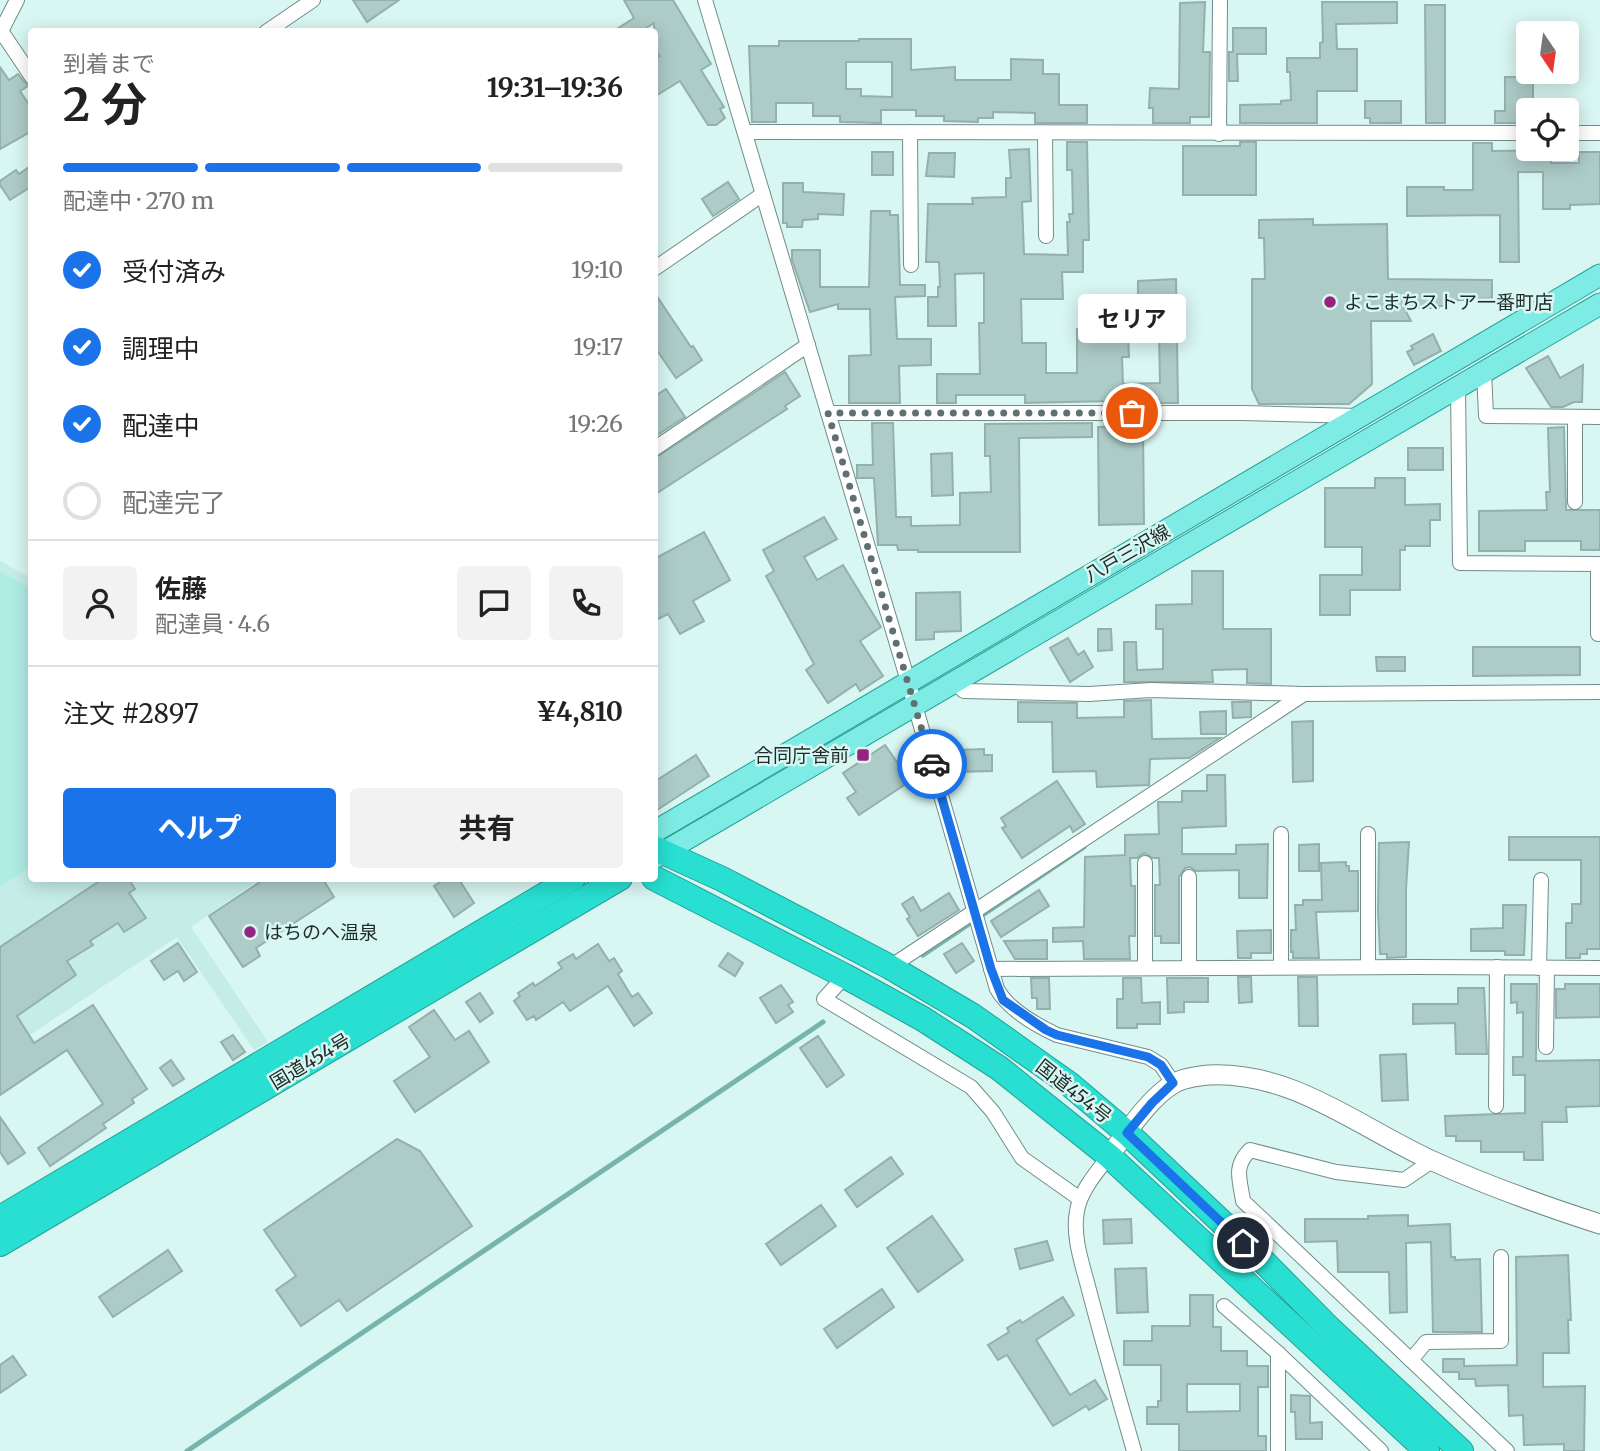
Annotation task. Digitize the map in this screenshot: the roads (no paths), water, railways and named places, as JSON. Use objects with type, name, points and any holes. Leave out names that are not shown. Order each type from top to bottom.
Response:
[{"type":"highway","name":"国道454号","points":[[658,848],[890,967],[994,1031],[1068,1083],[1127,1133],[1461,1451]]},
{"type":"highway","name":"国道454号","points":[[658,880],[845,976],[923,1019],[999,1068],[1109,1156],[1427,1451]]},
{"type":"highway","name":"国道454号","points":[[0,1236],[574,885],[594,882]]},
{"type":"main road","name":"八戸三沢線","points":[[658,847],[908,681],[1600,275]]},
{"type":"main road","name":"八戸三沢線","points":[[658,847],[915,704],[1600,303]]},
{"type":"street","points":[[18,0],[0,32],[28,72]]},
{"type":"street","points":[[272,28],[313,0]]},
{"type":"street","points":[[705,0],[976,910],[991,969],[1003,1000],[1057,1035],[1148,1057],[1161,1065],[1173,1083]]},
{"type":"street","points":[[1219,134],[1220,0]]},
{"type":"street","points":[[746,132],[1516,133]]},
{"type":"street","points":[[910,132],[911,265]]},
{"type":"street","points":[[1045,133],[1046,236]]},
{"type":"street","points":[[1579,133],[1600,133]]},
{"type":"street","points":[[658,266],[762,194]]},
{"type":"street","points":[[658,446],[808,345]]},
{"type":"street","points":[[1484,371],[1486,416],[1600,417]]},
{"type":"street","points":[[1458,386],[1460,563],[1598,564],[1598,634]]},
{"type":"street","points":[[828,413],[1243,413],[1361,416]]},
{"type":"street","points":[[1575,417],[1575,502]]},
{"type":"street","points":[[953,682],[964,691],[1089,694],[1151,690],[1304,694],[1600,692]]},
{"type":"street","points":[[890,967],[1304,694]]},
{"type":"street","points":[[1281,834],[1281,967]]},
{"type":"street","points":[[1368,834],[1368,967]]},
{"type":"street","points":[[1145,863],[1145,968]]},
{"type":"street","points":[[1189,877],[1189,967]]},
{"type":"street","points":[[1541,880],[1546,1047]]},
{"type":"street","points":[[1496,1106],[1497,967]]},
{"type":"street","points":[[991,969],[1600,968]]},
{"type":"street","points":[[845,976],[824,999],[971,1087],[993,1112],[1022,1158],[1080,1199]]},
{"type":"street","points":[[1134,1451],[1079,1252],[1076,1212],[1080,1199],[1109,1156],[1152,1103],[1173,1083],[1200,1076],[1224,1074],[1278,1084],[1321,1102],[1432,1161],[1600,1224]]},
{"type":"street","points":[[1432,1161],[1404,1180],[1336,1171],[1250,1150],[1241,1159],[1238,1170],[1243,1201],[1507,1451]]},
{"type":"street","points":[[1411,1360],[1426,1342],[1501,1341],[1501,1257]]},
{"type":"street","points":[[1224,1306],[1278,1353],[1381,1451]]},
{"type":"street","points":[[1278,1353],[1278,1451]]},
{"type":"waterway","points":[[923,955],[1084,847]]},
{"type":"waterway","points":[[187,1451],[823,1022]]},
{"type":"place","name":"よこまちストア一番町店","points":[[1330,302]]},
{"type":"place","name":"セリア","points":[[1132,413]]},
{"type":"place","name":"合同庁舎前","points":[[863,755]]},
{"type":"place","name":"はちのへ温泉","points":[[250,932]]}]
